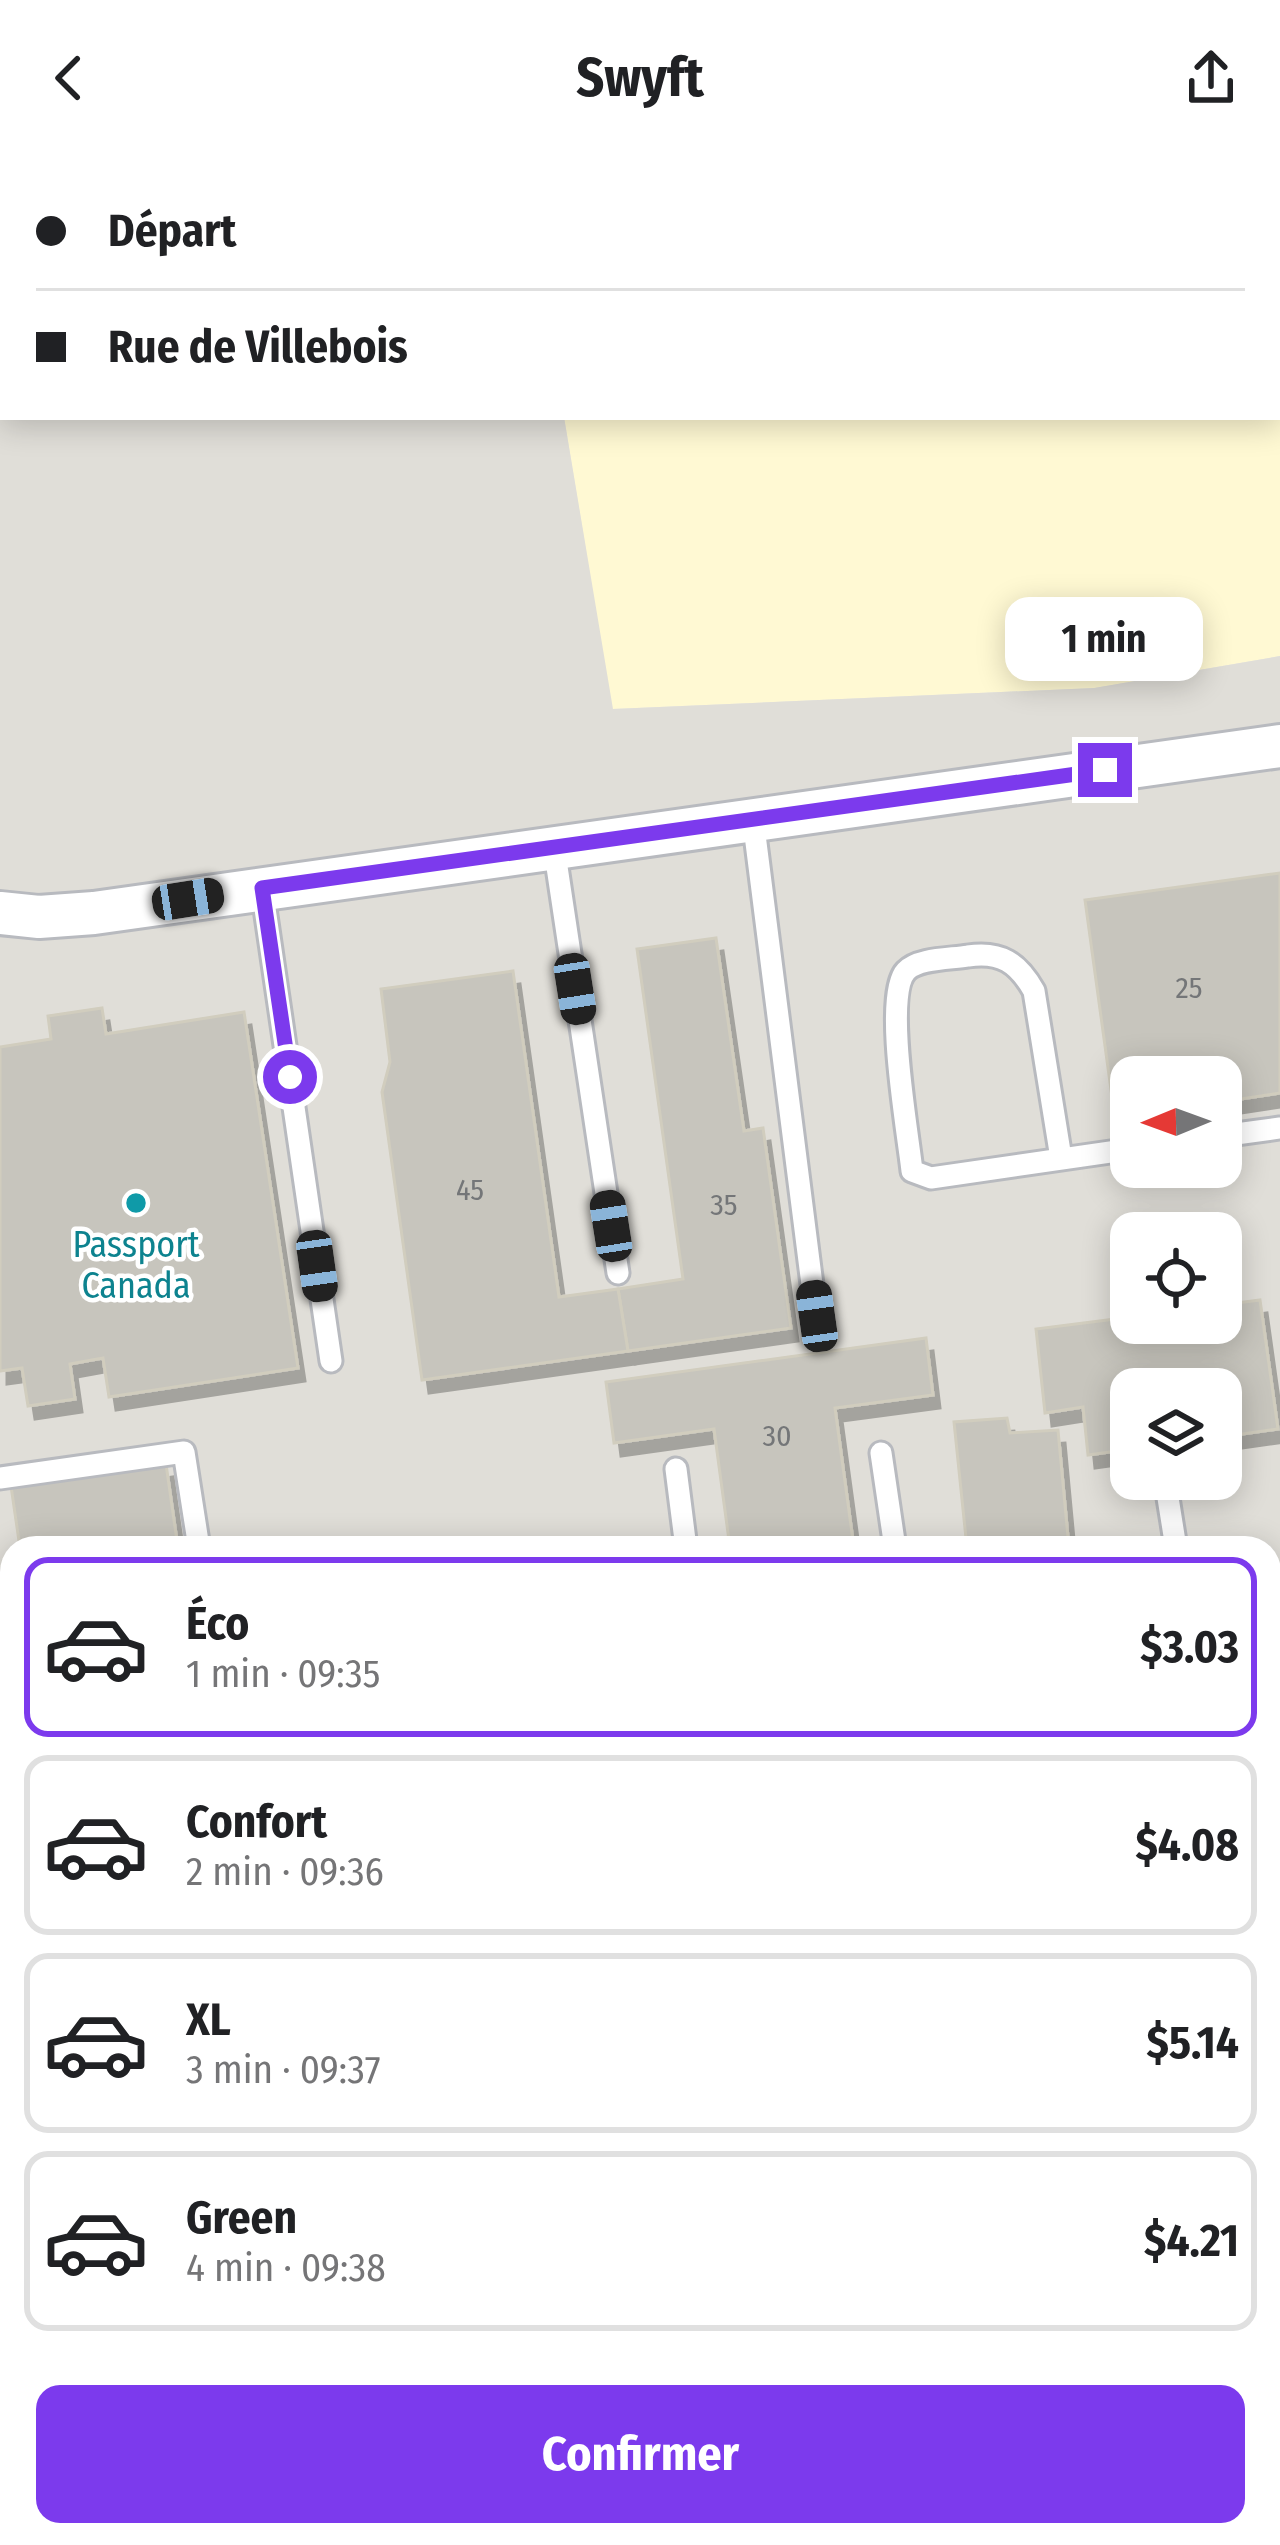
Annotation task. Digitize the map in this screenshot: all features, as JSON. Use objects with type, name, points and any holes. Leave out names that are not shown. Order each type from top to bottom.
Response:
[{"type":"street","points":[[0,913],[39,917],[94,913],[1280,746]]},
{"type":"lane","points":[[753,820],[817,1316]]},
{"type":"lane","points":[[554,847],[618,1273]]},
{"type":"lane","points":[[262,888],[331,1361]]},
{"type":"lane","points":[[1061,1158],[1034,991],[1025,974],[1009,958],[980,954],[912,965],[901,975],[894,1010],[912,1171],[931,1178],[1110,1152]]},
{"type":"lane","points":[[1242,1133],[1280,1128]]},
{"type":"lane","points":[[0,1478],[184,1452],[198,1536]]},
{"type":"lane","points":[[881,1453],[893,1536]]},
{"type":"lane","points":[[676,1469],[684,1536]]},
{"type":"lane","points":[[1168,1500],[1174,1536]]},
{"type":"shaded area","points":[[0,420],[565,420],[613,709],[1094,688],[1280,656],[1280,1536],[0,1536]]},
{"type":"shaded area","points":[[564,420],[1280,420],[1280,656],[1095,688],[612,709]]},
{"type":"building","points":[[1280,873],[1280,1093],[1242,1099],[1242,1056],[1110,1056],[1110,1082],[1085,900]]},
{"type":"building","points":[[716,938],[744,1131],[763,1128],[791,1328],[628,1351],[618,1289],[683,1279],[637,949]]},
{"type":"building","points":[[513,971],[559,1297],[618,1289],[628,1351],[422,1380],[382,1092],[390,1062],[381,989]]},
{"type":"building","name":"Passport Canada","points":[[102,1008],[106,1034],[244,1012],[298,1368],[109,1397],[103,1358],[70,1364],[75,1399],[28,1406],[22,1368],[0,1371],[0,1047],[51,1039],[48,1016]]},
{"type":"building","points":[[1260,1300],[1278,1429],[1242,1434],[1242,1368],[1110,1368],[1110,1452],[1088,1455],[1083,1407],[1045,1413],[1036,1329],[1110,1320],[1110,1344],[1242,1344],[1242,1302]]},
{"type":"building","points":[[926,1338],[933,1395],[835,1408],[852,1536],[728,1536],[714,1429],[614,1443],[606,1382]]},
{"type":"building","points":[[1007,1418],[1010,1433],[1058,1430],[1068,1536],[966,1536],[954,1422]]},
{"type":"building","points":[[166,1464],[176,1536],[18,1536],[11,1486]]},
{"type":"place","name":"Passport Canada","points":[[136,1203]]},
{"type":"route","points":[[290,1077],[262,888],[1105,770]]}]
